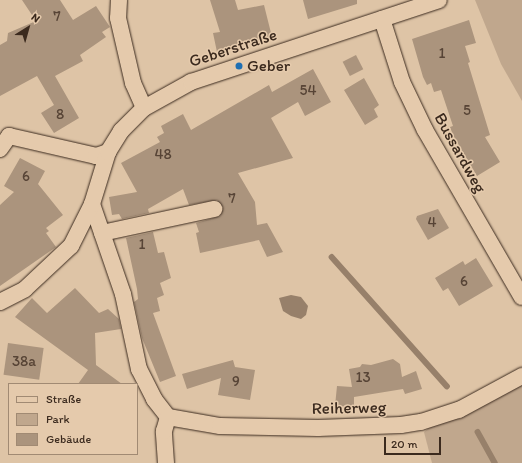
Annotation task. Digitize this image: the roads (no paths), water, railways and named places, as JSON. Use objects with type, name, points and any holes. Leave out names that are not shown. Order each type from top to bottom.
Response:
[{"type":"street","points":[[119,0],[118,18],[133,83],[144,108]]},
{"type":"street","name":"Geberstraße","points":[[0,302],[25,289],[52,266],[71,246],[92,204],[108,152],[121,132],[144,108],[191,82],[439,0]]},
{"type":"street","name":"Bussardweg","points":[[382,19],[402,82],[425,130],[522,297]]},
{"type":"street","points":[[0,149],[9,136],[96,156],[108,152]]},
{"type":"street","points":[[92,204],[122,294],[139,369],[154,399],[168,417],[164,431],[166,463]]},
{"type":"street","points":[[102,233],[214,209]]},
{"type":"street","name":"Reiherweg","points":[[168,417],[220,426],[325,428],[401,425],[421,422],[459,410],[522,376]]},
{"type":"waterway","points":[[332,257],[447,386]]},
{"type":"waterway","points":[[478,432],[495,463]]},
{"type":"place","name":"Geber","points":[[239,66]]}]
